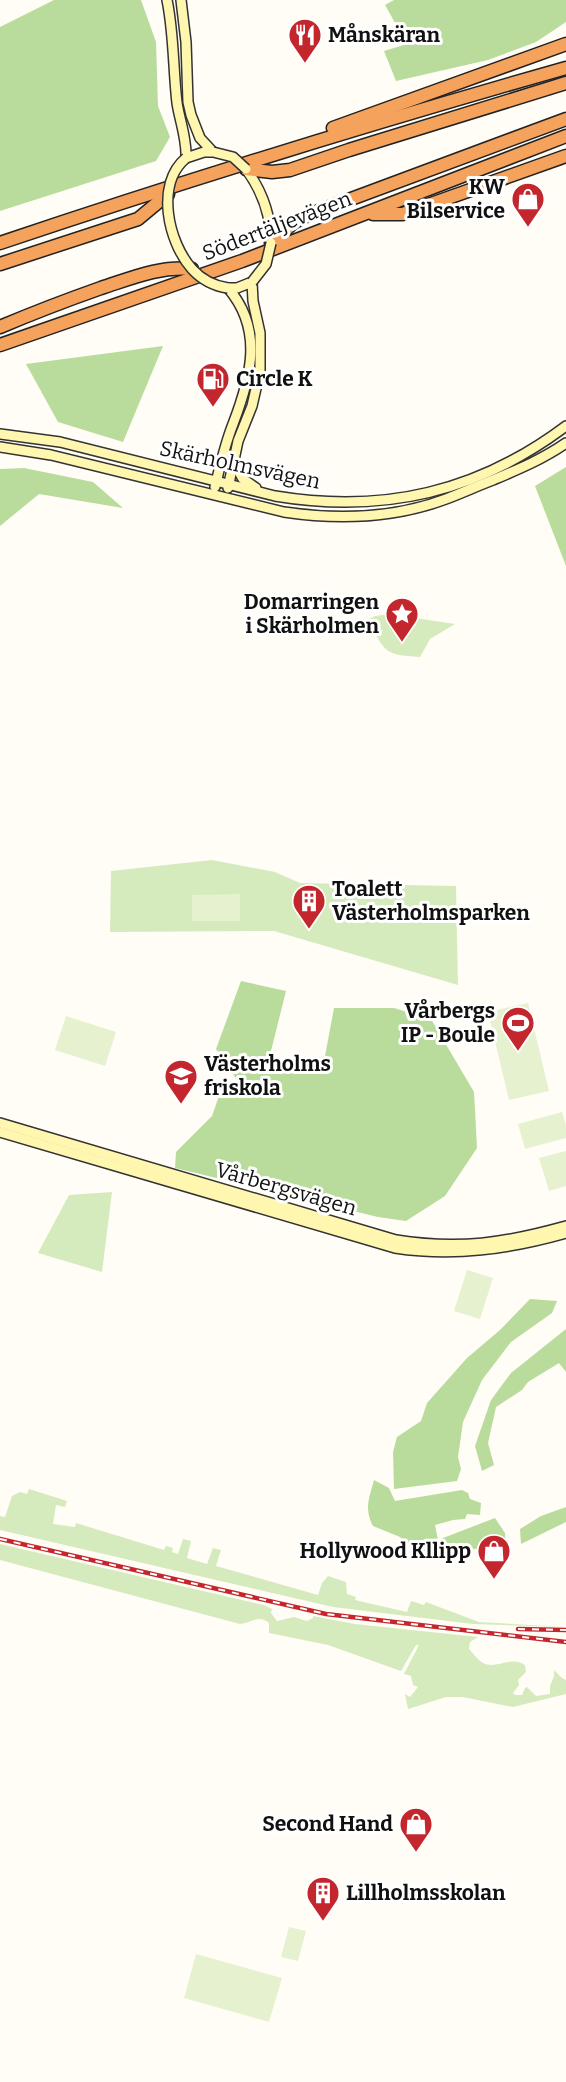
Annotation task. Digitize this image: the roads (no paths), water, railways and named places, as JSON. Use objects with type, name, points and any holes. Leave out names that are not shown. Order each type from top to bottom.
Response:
[{"type":"highway","points":[[263,158],[308,136],[566,45]]},
{"type":"highway","points":[[0,243],[141,195],[332,136],[566,68]]},
{"type":"highway","points":[[246,169],[272,172],[290,170],[566,83]]},
{"type":"highway","points":[[271,243],[293,223],[308,215],[566,119]]},
{"type":"highway","name":"Södertäljevägen","points":[[0,345],[242,261],[566,136]]},
{"type":"highway","points":[[366,214],[403,213],[566,156]]},
{"type":"highway","points":[[0,264],[138,219],[168,194]]},
{"type":"highway","points":[[0,327],[58,303],[152,271],[192,269]]},
{"type":"street","points":[[167,0],[172,30],[178,106],[186,156]]},
{"type":"street","points":[[181,0],[190,116],[200,138],[211,149],[233,157],[246,169],[266,204],[269,217],[271,243],[266,264],[252,282],[237,288],[213,284],[192,269],[174,237],[169,213],[168,194],[177,168],[186,156],[211,149]]},
{"type":"street","points":[[225,497],[238,441],[257,389],[260,371],[260,333],[253,301],[252,282]]},
{"type":"street","points":[[213,495],[233,425],[242,404],[251,357],[249,329],[245,313],[228,288]]},
{"type":"street","name":"Skärholmsvägen","points":[[0,434],[60,442],[275,496],[334,503],[390,500],[461,484],[495,471],[566,426]]},
{"type":"street","name":"Skärholmsvägen","points":[[0,447],[51,455],[299,514],[371,516],[424,506],[445,499],[536,462],[566,443]]},
{"type":"street","points":[[513,460],[518,470]]},
{"type":"street","points":[[233,461],[237,471],[249,484],[275,496]]},
{"type":"street","name":"Vårbergsvägen","points":[[0,1123],[396,1240],[437,1245],[480,1244],[533,1235],[566,1226]]},
{"type":"street","name":"Vårbergsvägen","points":[[0,1132],[395,1248],[436,1253],[480,1251],[534,1242],[566,1233]]},
{"type":"railway","points":[[0,1539],[326,1614],[566,1642]]},
{"type":"railway","points":[[518,1629],[566,1630]]},
{"type":"place","name":"Månskäran","points":[[305,64]]},
{"type":"place","name":"KW Bilservice","points":[[528,228]]},
{"type":"place","name":"Circle K","points":[[213,408]]},
{"type":"place","name":"Domarringen i Skärholmen","points":[[402,643]]},
{"type":"place","name":"Toalett Västerholmsparken","points":[[309,930]]},
{"type":"place","name":"Vårbergs IP - Boule","points":[[518,1052]]},
{"type":"place","name":"Västerholms friskola","points":[[181,1105]]},
{"type":"place","name":"Hollywood Kllipp","points":[[494,1580]]},
{"type":"place","name":"Second Hand","points":[[416,1853]]},
{"type":"place","name":"Lillholmsskolan","points":[[323,1922]]}]
